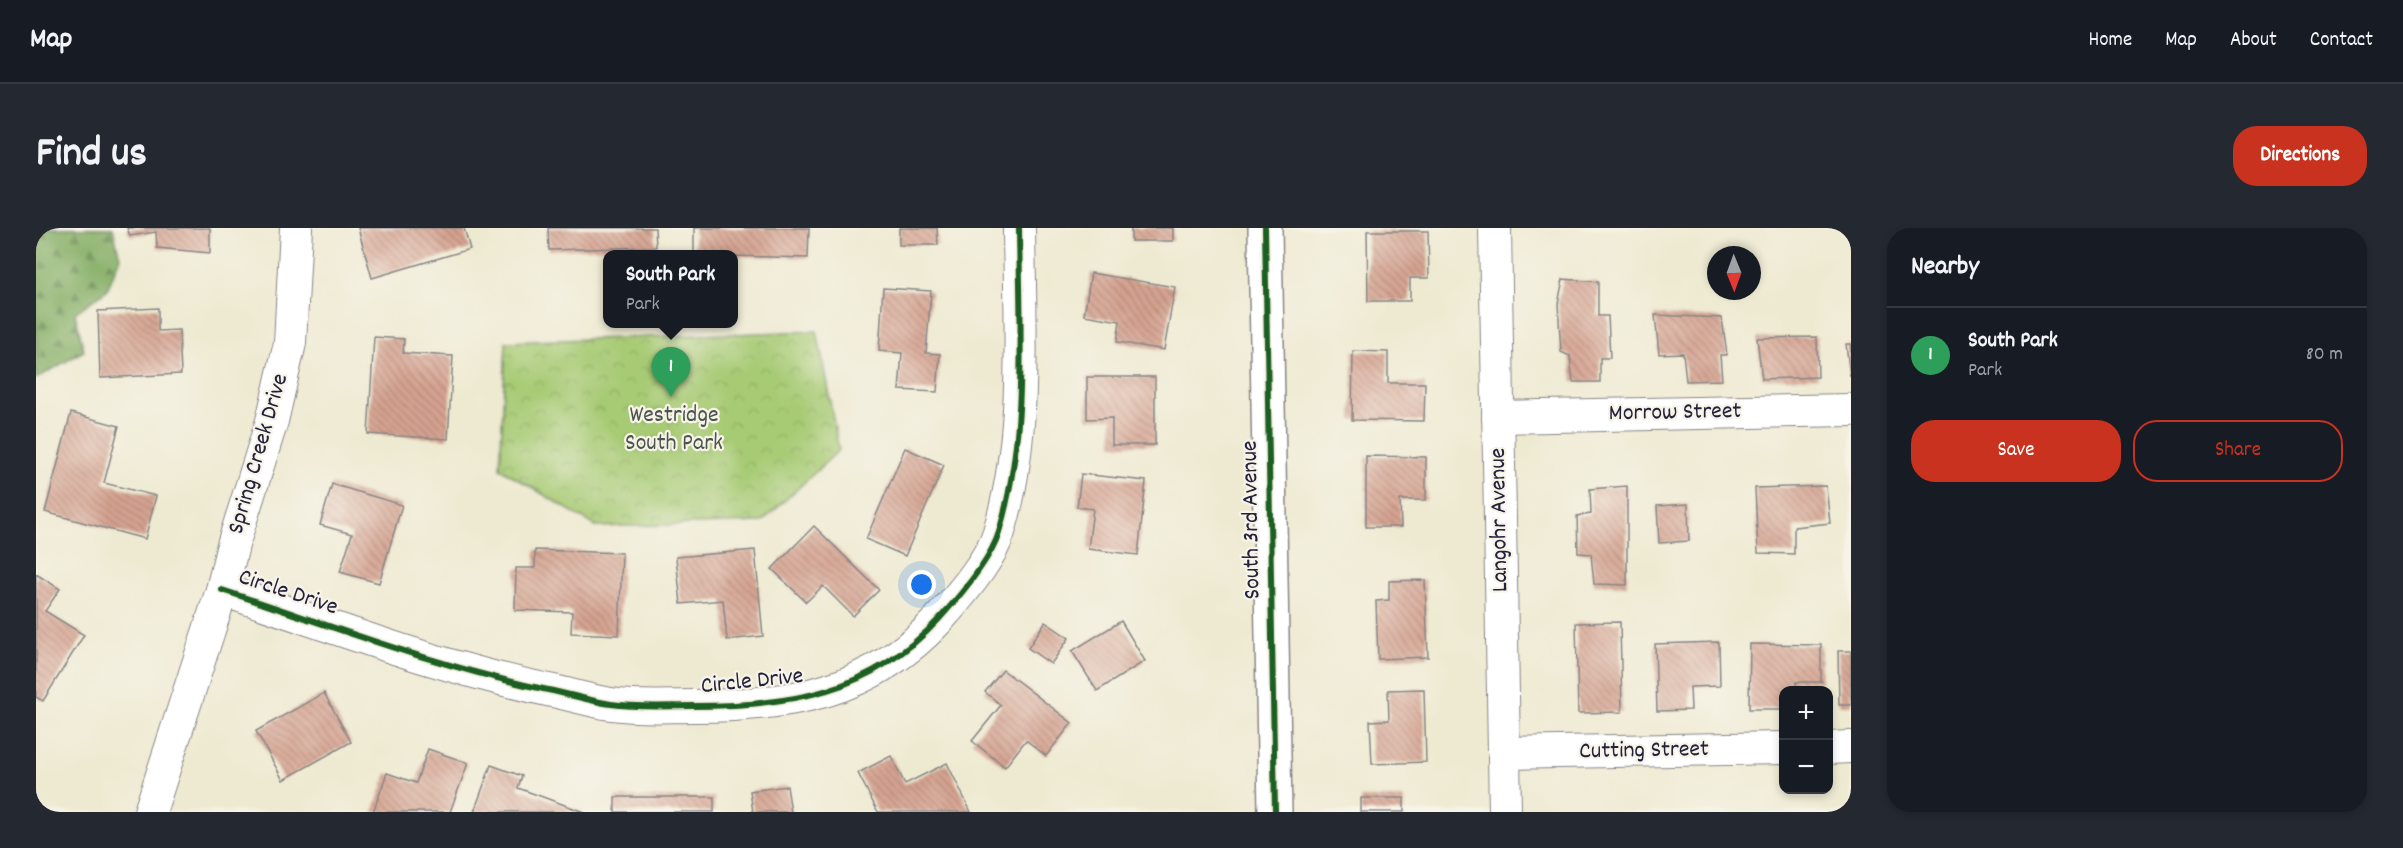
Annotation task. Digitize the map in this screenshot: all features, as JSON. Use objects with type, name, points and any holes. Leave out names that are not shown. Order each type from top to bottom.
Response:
[{"type":"main road","name":"South 3rd Avenue","points":[[1265,228],[1275,812]]},
{"type":"street","name":"Spring Creek Drive","points":[[150,812],[222,590],[233,545],[273,421],[290,344],[296,228]]},
{"type":"street","name":"Circle Drive","points":[[222,590],[458,668],[518,684],[613,704],[737,706],[805,698],[863,677],[916,644],[962,594],[998,535],[1011,476],[1018,417],[1021,355],[1019,228]]},
{"type":"street","name":"Langohr Avenue","points":[[1495,228],[1505,812]]},
{"type":"street","name":"Morrow Street","points":[[1498,417],[1851,410]]},
{"type":"street","points":[[1833,748],[1851,747]]},
{"type":"street","name":"Cutting Street","points":[[1504,753],[1779,748]]},
{"type":"green space","points":[[36,228],[113,228],[120,258],[107,290],[75,313],[84,351],[36,379]]},
{"type":"green space","name":"Westridge South Park","points":[[817,331],[839,450],[762,522],[597,527],[500,468],[506,342]]},
{"type":"building","points":[[127,228],[210,228],[210,253],[157,248],[156,232],[130,236]]},
{"type":"building","points":[[358,228],[464,228],[470,249],[372,278]]},
{"type":"building","points":[[548,228],[655,228],[656,247],[549,250]]},
{"type":"building","points":[[694,228],[809,228],[808,258],[738,256],[738,250],[694,250]]},
{"type":"building","points":[[899,228],[937,228],[938,245],[899,245]]},
{"type":"building","points":[[1131,228],[1173,228],[1173,241],[1131,241]]},
{"type":"building","points":[[1367,231],[1428,231],[1429,278],[1410,278],[1410,301],[1368,301]]},
{"type":"building","points":[[1091,273],[1175,287],[1164,350],[1117,342],[1120,321],[1084,315]]},
{"type":"building","points":[[1563,279],[1598,282],[1598,316],[1608,316],[1610,358],[1600,358],[1600,382],[1573,382],[1570,356],[1561,352],[1558,304]]},
{"type":"building","points":[[883,288],[931,291],[926,353],[940,354],[937,392],[899,390],[902,353],[879,351]]},
{"type":"building","points":[[158,308],[158,331],[179,330],[181,374],[100,378],[98,311]]},
{"type":"building","points":[[1655,315],[1722,318],[1727,355],[1720,355],[1722,380],[1686,381],[1683,353],[1659,354]]},
{"type":"building","points":[[374,337],[404,339],[403,353],[453,356],[448,439],[368,434]]},
{"type":"building","points":[[1817,337],[1818,377],[1762,379],[1757,338]]},
{"type":"building","points":[[1846,344],[1851,344],[1851,376],[1850,376]]},
{"type":"building","points":[[1353,351],[1388,352],[1388,383],[1425,383],[1424,421],[1352,420]]},
{"type":"building","points":[[1087,377],[1155,377],[1155,445],[1112,445],[1112,418],[1087,419]]},
{"type":"building","points":[[71,413],[119,426],[104,483],[156,496],[145,539],[45,512]]},
{"type":"building","points":[[905,448],[944,465],[905,556],[866,539]]},
{"type":"building","points":[[1366,456],[1426,457],[1426,500],[1400,500],[1401,527],[1366,527]]},
{"type":"building","points":[[1081,474],[1146,481],[1138,555],[1088,549],[1093,509],[1077,507]]},
{"type":"building","points":[[332,484],[402,505],[379,583],[340,572],[352,534],[320,525]]},
{"type":"building","points":[[1627,486],[1627,585],[1594,584],[1591,554],[1578,553],[1577,516],[1591,514],[1590,489]]},
{"type":"building","points":[[1826,486],[1830,523],[1794,527],[1794,554],[1758,553],[1755,488]]},
{"type":"building","points":[[1688,504],[1689,541],[1659,543],[1657,506]]},
{"type":"building","points":[[814,526],[879,590],[853,616],[823,586],[806,602],[772,569]]},
{"type":"building","points":[[535,550],[622,553],[619,635],[571,633],[572,612],[515,610],[516,568],[535,568]]},
{"type":"building","points":[[755,550],[763,636],[727,640],[723,600],[681,604],[676,557]]},
{"type":"building","points":[[36,574],[60,589],[45,611],[84,635],[43,701],[36,697]]},
{"type":"building","points":[[1425,580],[1428,657],[1378,659],[1376,601],[1389,600],[1389,581]]},
{"type":"building","points":[[1121,621],[1145,661],[1097,691],[1072,651]]},
{"type":"building","points":[[1045,622],[1069,638],[1051,664],[1028,648]]},
{"type":"building","points":[[1620,622],[1622,712],[1578,713],[1576,623]]},
{"type":"building","points":[[1719,642],[1720,686],[1690,687],[1691,710],[1657,711],[1655,644]]},
{"type":"building","points":[[1750,644],[1821,645],[1821,682],[1796,682],[1796,686],[1779,686],[1779,709],[1749,709]]},
{"type":"building","points":[[1838,651],[1851,651],[1851,705],[1839,705]]},
{"type":"building","points":[[1003,670],[1072,723],[1046,756],[1026,740],[1005,767],[972,741],[1001,705],[985,692]]},
{"type":"building","points":[[1424,689],[1426,762],[1372,764],[1370,721],[1389,720],[1388,690]]},
{"type":"building","points":[[324,693],[351,742],[283,780],[256,731]]},
{"type":"building","points":[[428,749],[468,763],[450,812],[373,812],[387,773],[416,783]]},
{"type":"building","points":[[891,756],[905,784],[947,763],[971,812],[878,812],[858,773]]},
{"type":"building","points":[[491,765],[522,776],[518,788],[584,812],[474,812]]},
{"type":"building","points":[[787,786],[791,812],[753,812],[750,791]]},
{"type":"building","points":[[615,797],[714,797],[714,812],[615,812]]},
{"type":"building","points":[[1361,798],[1404,798],[1404,812],[1361,812]]},
{"type":"cycle path","points":[[222,590],[465,670],[611,704],[662,706],[763,703],[796,698],[857,679],[886,664],[913,644],[939,619],[982,566],[999,532],[1008,495],[1018,420],[1021,343],[1019,228]]},
{"type":"cycle path","points":[[1265,228],[1275,812]]},
{"type":"place","name":"South Park","points":[[671,397]]}]
